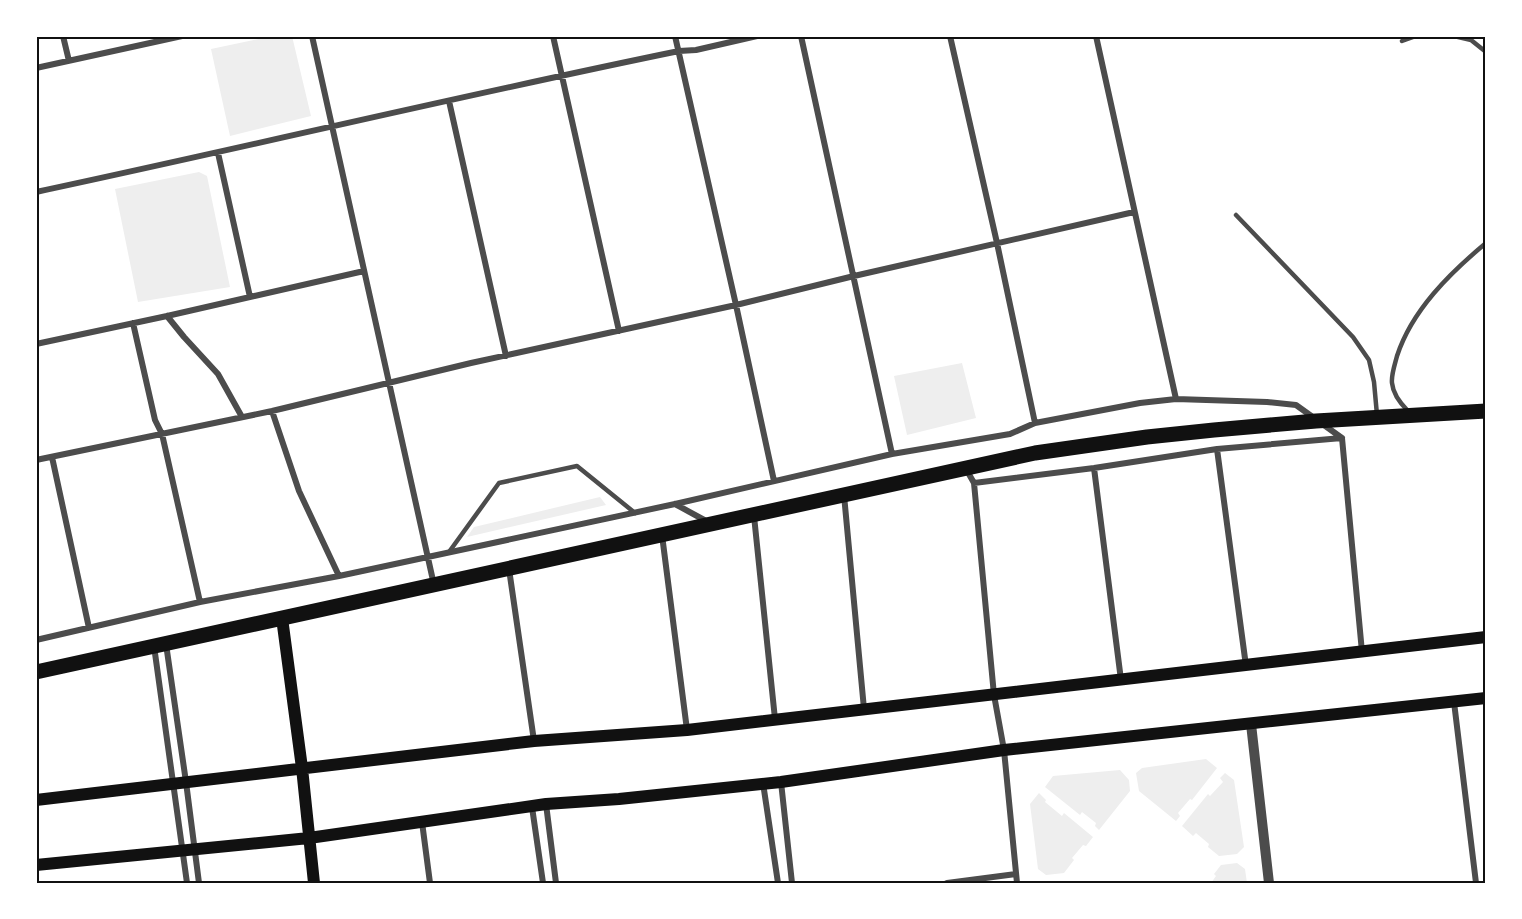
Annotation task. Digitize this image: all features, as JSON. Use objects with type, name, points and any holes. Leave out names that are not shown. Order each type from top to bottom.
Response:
[{"type":"highway","points":[[36,672],[1035,453],[1147,436],[1316,421],[1486,411]]},
{"type":"main road","points":[[282,618],[302,768],[314,883]]},
{"type":"main road","points":[[36,800],[534,741],[687,730],[1486,637]]},
{"type":"main road","points":[[36,865],[309,838],[546,804],[619,799],[781,782],[1004,750],[1486,698]]},
{"type":"street","points":[[63,36],[69,61]]},
{"type":"street","points":[[36,68],[182,36]]},
{"type":"street","points":[[312,36],[434,585]]},
{"type":"street","points":[[553,36],[619,331]]},
{"type":"street","points":[[675,36],[774,481]]},
{"type":"street","points":[[36,192],[562,75],[757,36]]},
{"type":"street","points":[[801,36],[892,454]]},
{"type":"street","points":[[950,36],[1035,423]]},
{"type":"street","points":[[1096,36],[1176,399]]},
{"type":"street","points":[[449,101],[506,356]]},
{"type":"street","points":[[218,153],[250,297]]},
{"type":"street","points":[[36,460],[272,411],[388,382],[736,305],[1134,212]]},
{"type":"street","points":[[36,344],[364,271]]},
{"type":"street","points":[[167,316],[218,374],[242,417]]},
{"type":"street","points":[[132,323],[155,420],[162,434],[200,602]]},
{"type":"street","points":[[36,640],[200,602],[339,576],[635,513],[892,454],[1010,434],[1035,423],[1140,404],[1176,399],[1296,405],[1342,438]]},
{"type":"street","points":[[272,411],[299,492],[339,576]]},
{"type":"street","points":[[974,483],[1095,468],[1217,449],[1342,438]]},
{"type":"street","points":[[1342,438],[1362,652]]},
{"type":"street","points":[[1217,449],[1246,666]]},
{"type":"street","points":[[52,457],[89,628]]},
{"type":"street","points":[[966,468],[974,483],[994,695],[1004,750],[1017,883]]},
{"type":"street","points":[[1095,468],[1121,680]]},
{"type":"street","points":[[844,495],[864,709]]},
{"type":"street","points":[[675,504],[711,524]]},
{"type":"street","points":[[753,515],[775,719]]},
{"type":"street","points":[[662,534],[687,730]]},
{"type":"street","points":[[509,568],[534,741]]},
{"type":"street","points":[[160,645],[189,850],[199,883]]},
{"type":"street","points":[[160,645],[189,850],[187,883]]},
{"type":"street","points":[[1454,701],[1476,883]]},
{"type":"street","points":[[1251,724],[1269,883]]},
{"type":"street","points":[[781,782],[792,883]]},
{"type":"street","points":[[763,783],[777,883]]},
{"type":"street","points":[[546,804],[556,883]]},
{"type":"street","points":[[532,806],[543,883]]},
{"type":"street","points":[[422,821],[430,883]]},
{"type":"street","points":[[947,883],[1016,874]]},
{"type":"lane","points":[[1402,41],[1416,36]]},
{"type":"lane","points":[[1454,36],[1471,40],[1486,52]]},
{"type":"lane","points":[[1236,215],[1353,337],[1369,360],[1374,382],[1377,418]]},
{"type":"lane","points":[[1413,414],[1398,399],[1391,382],[1400,348],[1419,313],[1462,263],[1486,243]]},
{"type":"lane","points":[[448,552],[499,483],[577,466],[635,513]]},
{"type":"shaded area","points":[[273,36],[292,36],[311,116],[230,136],[211,49]]},
{"type":"shaded area","points":[[199,172],[207,176],[230,287],[138,302],[115,189]]},
{"type":"shaded area","points":[[962,363],[976,418],[907,435],[894,376]]},
{"type":"shaded area","points":[[600,497],[606,505],[467,537],[474,527]]},
{"type":"shaded area","points":[[1206,759],[1217,768],[1192,800],[1190,799],[1178,813],[1180,816],[1176,821],[1139,791],[1136,773],[1142,768]]},
{"type":"shaded area","points":[[1120,770],[1129,780],[1130,791],[1099,830],[1095,826],[1096,823],[1082,812],[1080,815],[1045,787],[1053,776]]},
{"type":"shaded area","points":[[1225,773],[1234,780],[1244,847],[1237,854],[1219,856],[1196,833],[1193,836],[1182,826],[1208,794],[1210,796],[1223,782],[1220,778]]},
{"type":"shaded area","points":[[1039,793],[1046,800],[1045,802],[1062,816],[1064,813],[1093,837],[1072,858],[1074,860],[1064,873],[1046,875],[1038,869],[1030,804]]},
{"type":"shaded area","points":[[1237,863],[1245,869],[1247,883],[1211,883],[1221,865]]}]
